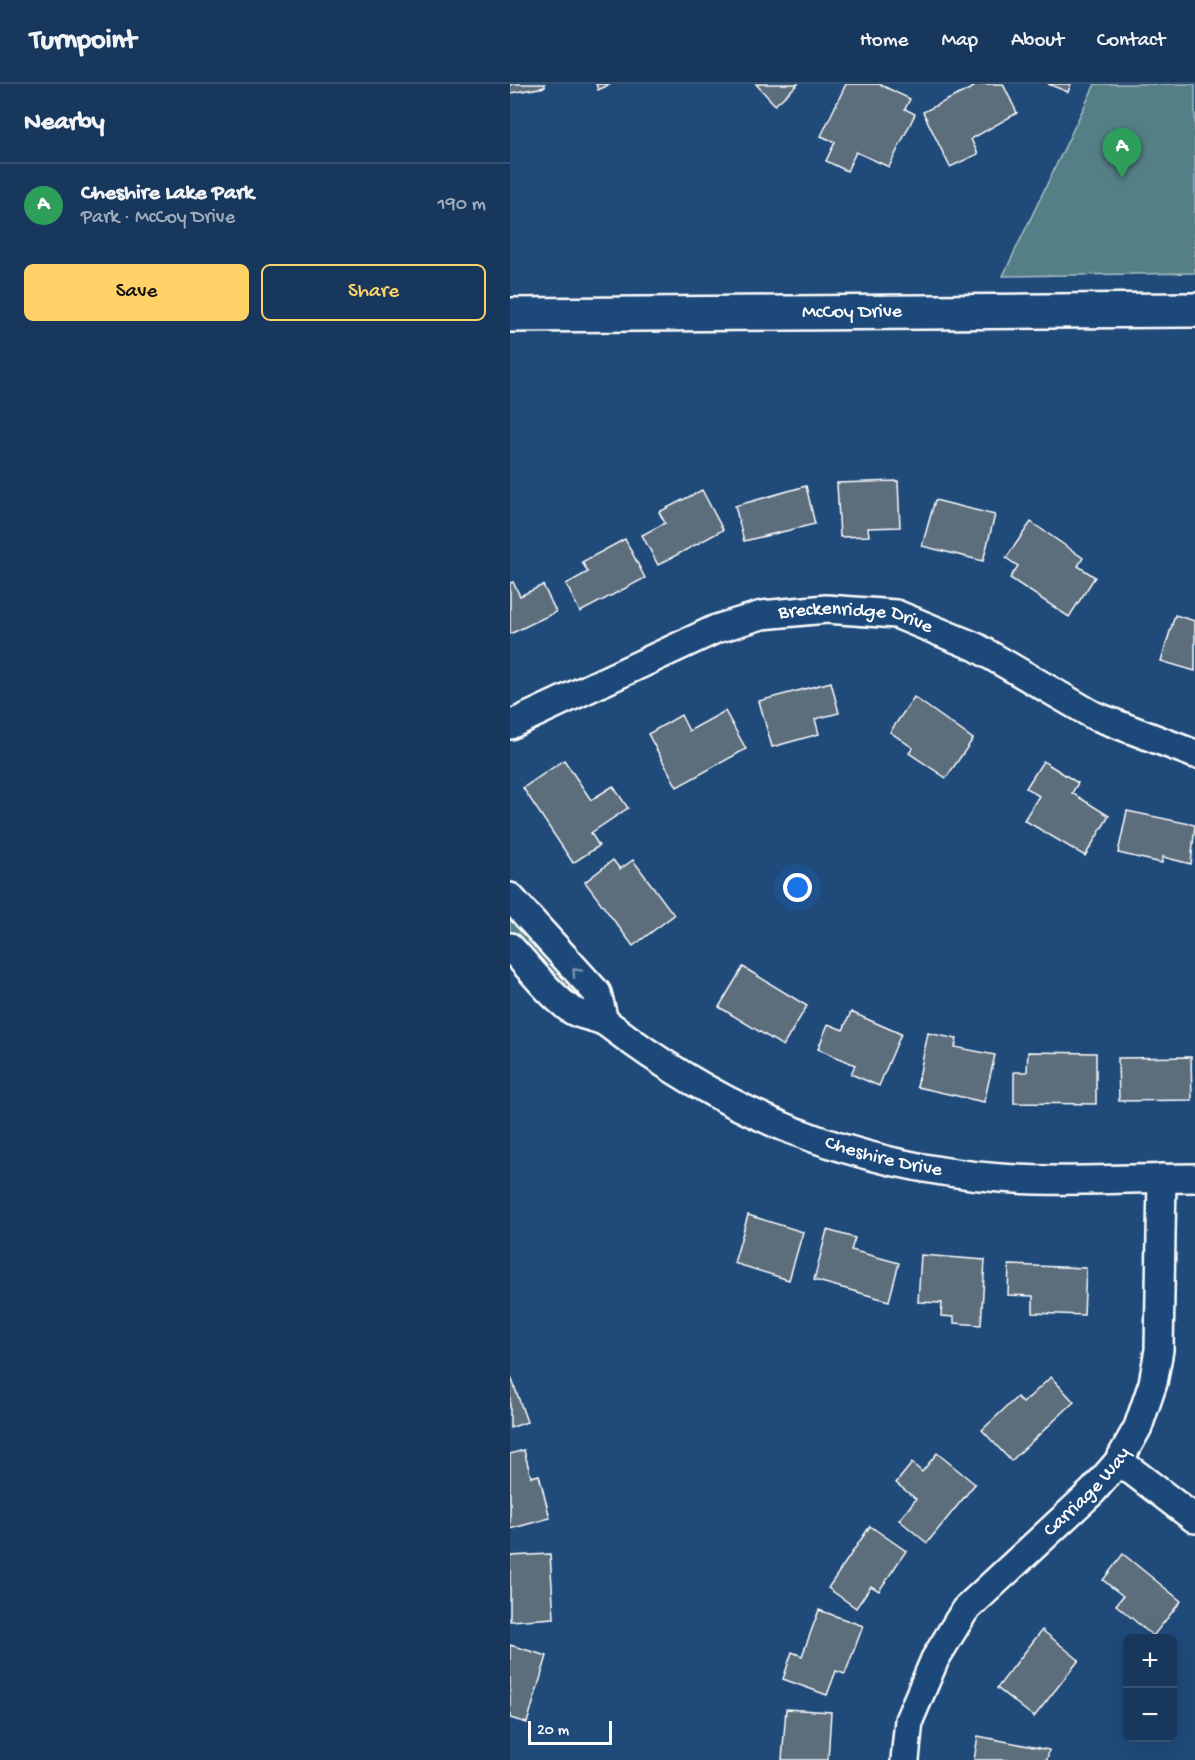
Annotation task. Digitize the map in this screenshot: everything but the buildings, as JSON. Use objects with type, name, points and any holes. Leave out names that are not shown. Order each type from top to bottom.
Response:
[{"type":"street","name":"McCoy Drive","points":[[510,315],[1195,310]]},
{"type":"street","name":"Breckenridge Drive","points":[[510,724],[716,629],[762,615],[826,609],[896,614],[975,647],[1093,715],[1195,754]]},
{"type":"street","points":[[510,897],[597,993],[604,1021]]},
{"type":"street","name":"Cheshire Drive","points":[[510,947],[571,1010],[604,1021],[688,1080],[723,1100],[784,1128],[884,1162],[1001,1178],[1195,1178]]},
{"type":"street","name":"Carriage Way","points":[[904,1760],[909,1720],[934,1659],[965,1610],[1093,1491],[1119,1461],[1138,1427],[1153,1383],[1159,1350],[1162,1178]]},
{"type":"street","points":[[1119,1461],[1195,1519]]},
{"type":"green space","points":[[1095,84],[1195,84],[1195,273],[1003,276]]},
{"type":"green space","points":[[510,916],[525,934],[584,992],[585,997],[578,999],[510,935]]},
{"type":"place","name":"Cheshire Lake Park","points":[[1122,178]]}]
